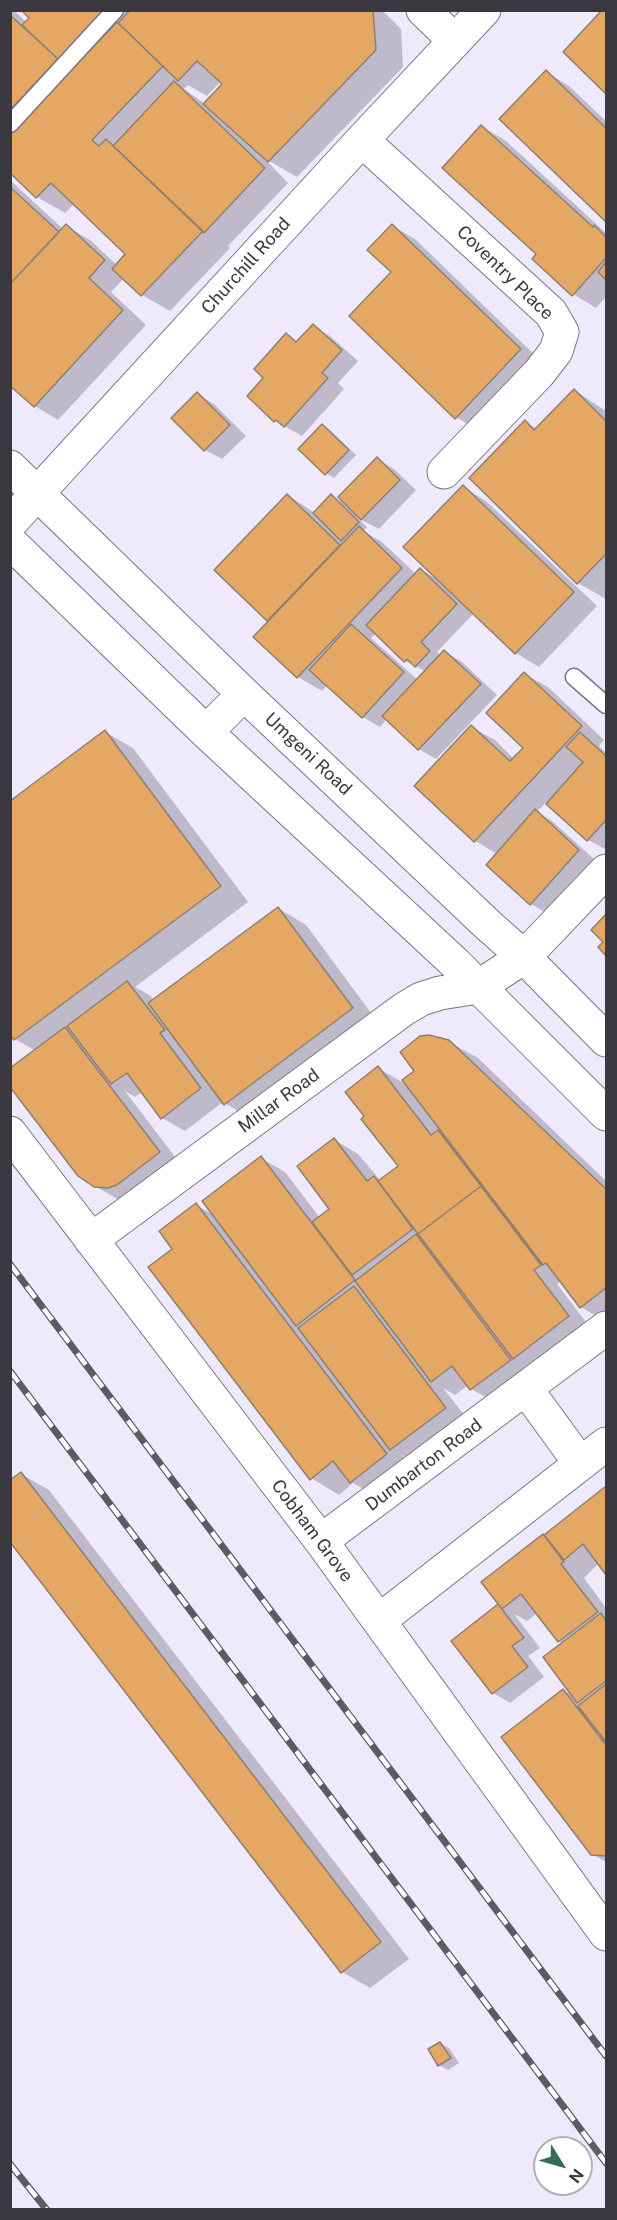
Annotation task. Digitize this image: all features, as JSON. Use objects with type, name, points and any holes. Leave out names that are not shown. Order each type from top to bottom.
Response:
[{"type":"street","points":[[423,10],[455,41]]},
{"type":"street","name":"Churchill Road","points":[[10,523],[484,10]]},
{"type":"street","name":"Coventry Place","points":[[362,140],[551,313],[562,332],[556,351],[539,373],[444,472]]},
{"type":"street","name":"Umgeni Road","points":[[10,467],[244,694],[488,926],[524,957],[606,1040]]},
{"type":"street","points":[[10,542],[206,732],[478,987],[606,1114]]},
{"type":"street","points":[[206,732],[244,694]]},
{"type":"street","points":[[478,987],[524,957],[606,871]]},
{"type":"street","name":"Millar Road","points":[[91,1239],[404,1009],[421,999],[440,993],[478,987]]},
{"type":"street","name":"Cobham Grove","points":[[10,1133],[321,1541],[605,1929]]},
{"type":"street","name":"Dumbarton Road","points":[[321,1541],[606,1328]]},
{"type":"street","points":[[526,1389],[580,1463]]},
{"type":"street","points":[[380,1620],[606,1444]]},
{"type":"lane","points":[[10,124],[115,10]]},
{"type":"lane","points":[[574,677],[606,705]]},
{"type":"building","points":[[21,10],[104,10],[58,59],[22,25],[29,18]]},
{"type":"building","points":[[130,10],[373,10],[376,50],[268,162],[203,104],[222,84],[197,61],[178,81],[118,23]]},
{"type":"building","points":[[602,10],[606,10],[606,94],[563,52]]},
{"type":"building","points":[[10,15],[58,59],[10,110]]},
{"type":"building","points":[[117,22],[163,66],[92,140],[99,146],[106,139],[203,231],[141,296],[112,269],[125,254],[51,183],[36,198],[10,173],[10,134]]},
{"type":"building","points":[[546,70],[606,128],[606,222],[499,119]]},
{"type":"building","points":[[174,81],[265,168],[204,233],[113,146]]},
{"type":"building","points":[[481,125],[606,237],[606,258],[572,296],[532,259],[536,254],[442,168]]},
{"type":"building","points":[[10,187],[59,232],[10,284]]},
{"type":"building","points":[[66,224],[105,260],[89,278],[123,310],[34,407],[10,386],[10,284]]},
{"type":"building","points":[[392,224],[521,349],[455,419],[349,316],[391,272],[367,250]]},
{"type":"building","points":[[606,262],[606,280],[598,272]]},
{"type":"building","points":[[313,324],[342,350],[322,373],[328,378],[284,427],[276,420],[274,422],[247,396],[263,378],[254,369],[286,333],[296,342]]},
{"type":"building","points":[[574,389],[606,421],[606,554],[577,584],[469,478],[525,420],[534,430]]},
{"type":"building","points":[[197,392],[230,425],[204,451],[171,418]]},
{"type":"building","points":[[322,424],[349,450],[325,475],[298,449]]},
{"type":"building","points":[[377,457],[400,480],[361,520],[338,497]]},
{"type":"building","points":[[463,485],[574,592],[515,654],[403,547]]},
{"type":"building","points":[[287,494],[340,545],[267,621],[214,570]]},
{"type":"building","points":[[331,494],[359,522],[341,541],[313,513]]},
{"type":"building","points":[[359,526],[402,568],[297,678],[253,637]]},
{"type":"building","points":[[420,568],[457,604],[421,642],[430,651],[415,667],[407,659],[404,662],[366,625]]},
{"type":"building","points":[[351,624],[404,672],[362,718],[309,670]]},
{"type":"building","points":[[444,650],[481,684],[418,750],[382,716]]},
{"type":"building","points":[[524,672],[582,726],[474,842],[414,786],[471,725],[510,761],[523,748],[486,713]]},
{"type":"building","points":[[105,730],[221,886],[14,1040],[10,1035],[10,801]]},
{"type":"building","points":[[580,732],[606,756],[606,820],[587,841],[546,804],[583,762],[566,747]]},
{"type":"building","points":[[535,809],[579,850],[530,905],[486,865]]},
{"type":"building","points":[[278,907],[353,1008],[224,1105],[148,1003]]},
{"type":"building","points":[[606,914],[606,956],[598,947],[603,942],[591,930]]},
{"type":"building","points":[[127,981],[165,1030],[160,1033],[201,1088],[161,1119],[127,1073],[111,1084],[67,1026]]},
{"type":"building","points":[[65,1027],[160,1152],[117,1185],[108,1188],[94,1187],[78,1176],[10,1087],[10,1068]]},
{"type":"building","points":[[429,1035],[449,1040],[606,1189],[606,1288],[580,1308],[546,1263],[543,1265],[402,1080],[414,1071],[400,1052],[420,1036]]},
{"type":"building","points":[[378,1066],[431,1135],[438,1130],[481,1186],[418,1234],[378,1181],[398,1166],[361,1119],[364,1116],[345,1092]]},
{"type":"building","points":[[334,1138],[367,1181],[374,1176],[413,1229],[352,1275],[312,1222],[329,1209],[297,1166]]},
{"type":"building","points":[[261,1156],[355,1280],[296,1326],[202,1201]]},
{"type":"building","points":[[481,1186],[541,1265],[534,1270],[569,1316],[513,1359],[418,1234]]},
{"type":"building","points":[[196,1203],[387,1454],[350,1483],[333,1461],[310,1480],[148,1267],[172,1249],[159,1231]]},
{"type":"building","points":[[416,1234],[511,1360],[470,1390],[452,1366],[431,1382],[355,1281]]},
{"type":"building","points":[[354,1286],[446,1408],[390,1450],[298,1328]]},
{"type":"building","points":[[21,1472],[381,1942],[341,1973],[10,1542],[10,1480]]},
{"type":"building","points":[[606,1486],[606,1575],[583,1544],[564,1560],[544,1535]]},
{"type":"building","points":[[543,1534],[564,1562],[561,1564],[598,1612],[558,1642],[521,1594],[502,1609],[481,1582]]},
{"type":"building","points":[[498,1604],[524,1638],[512,1646],[528,1667],[492,1694],[451,1641]]},
{"type":"building","points":[[601,1613],[606,1621],[606,1681],[577,1703],[543,1657]]},
{"type":"building","points":[[606,1684],[606,1742],[578,1706]]},
{"type":"building","points":[[563,1689],[606,1745],[606,1856],[591,1855],[501,1737]]},
{"type":"building","points":[[440,2042],[451,2058],[438,2066],[428,2049]]},
{"type":"railway","points":[[10,1264],[606,2056]]},
{"type":"railway","points":[[10,1371],[606,2163]]},
{"type":"railway","points":[[10,2164],[47,2210]]}]
